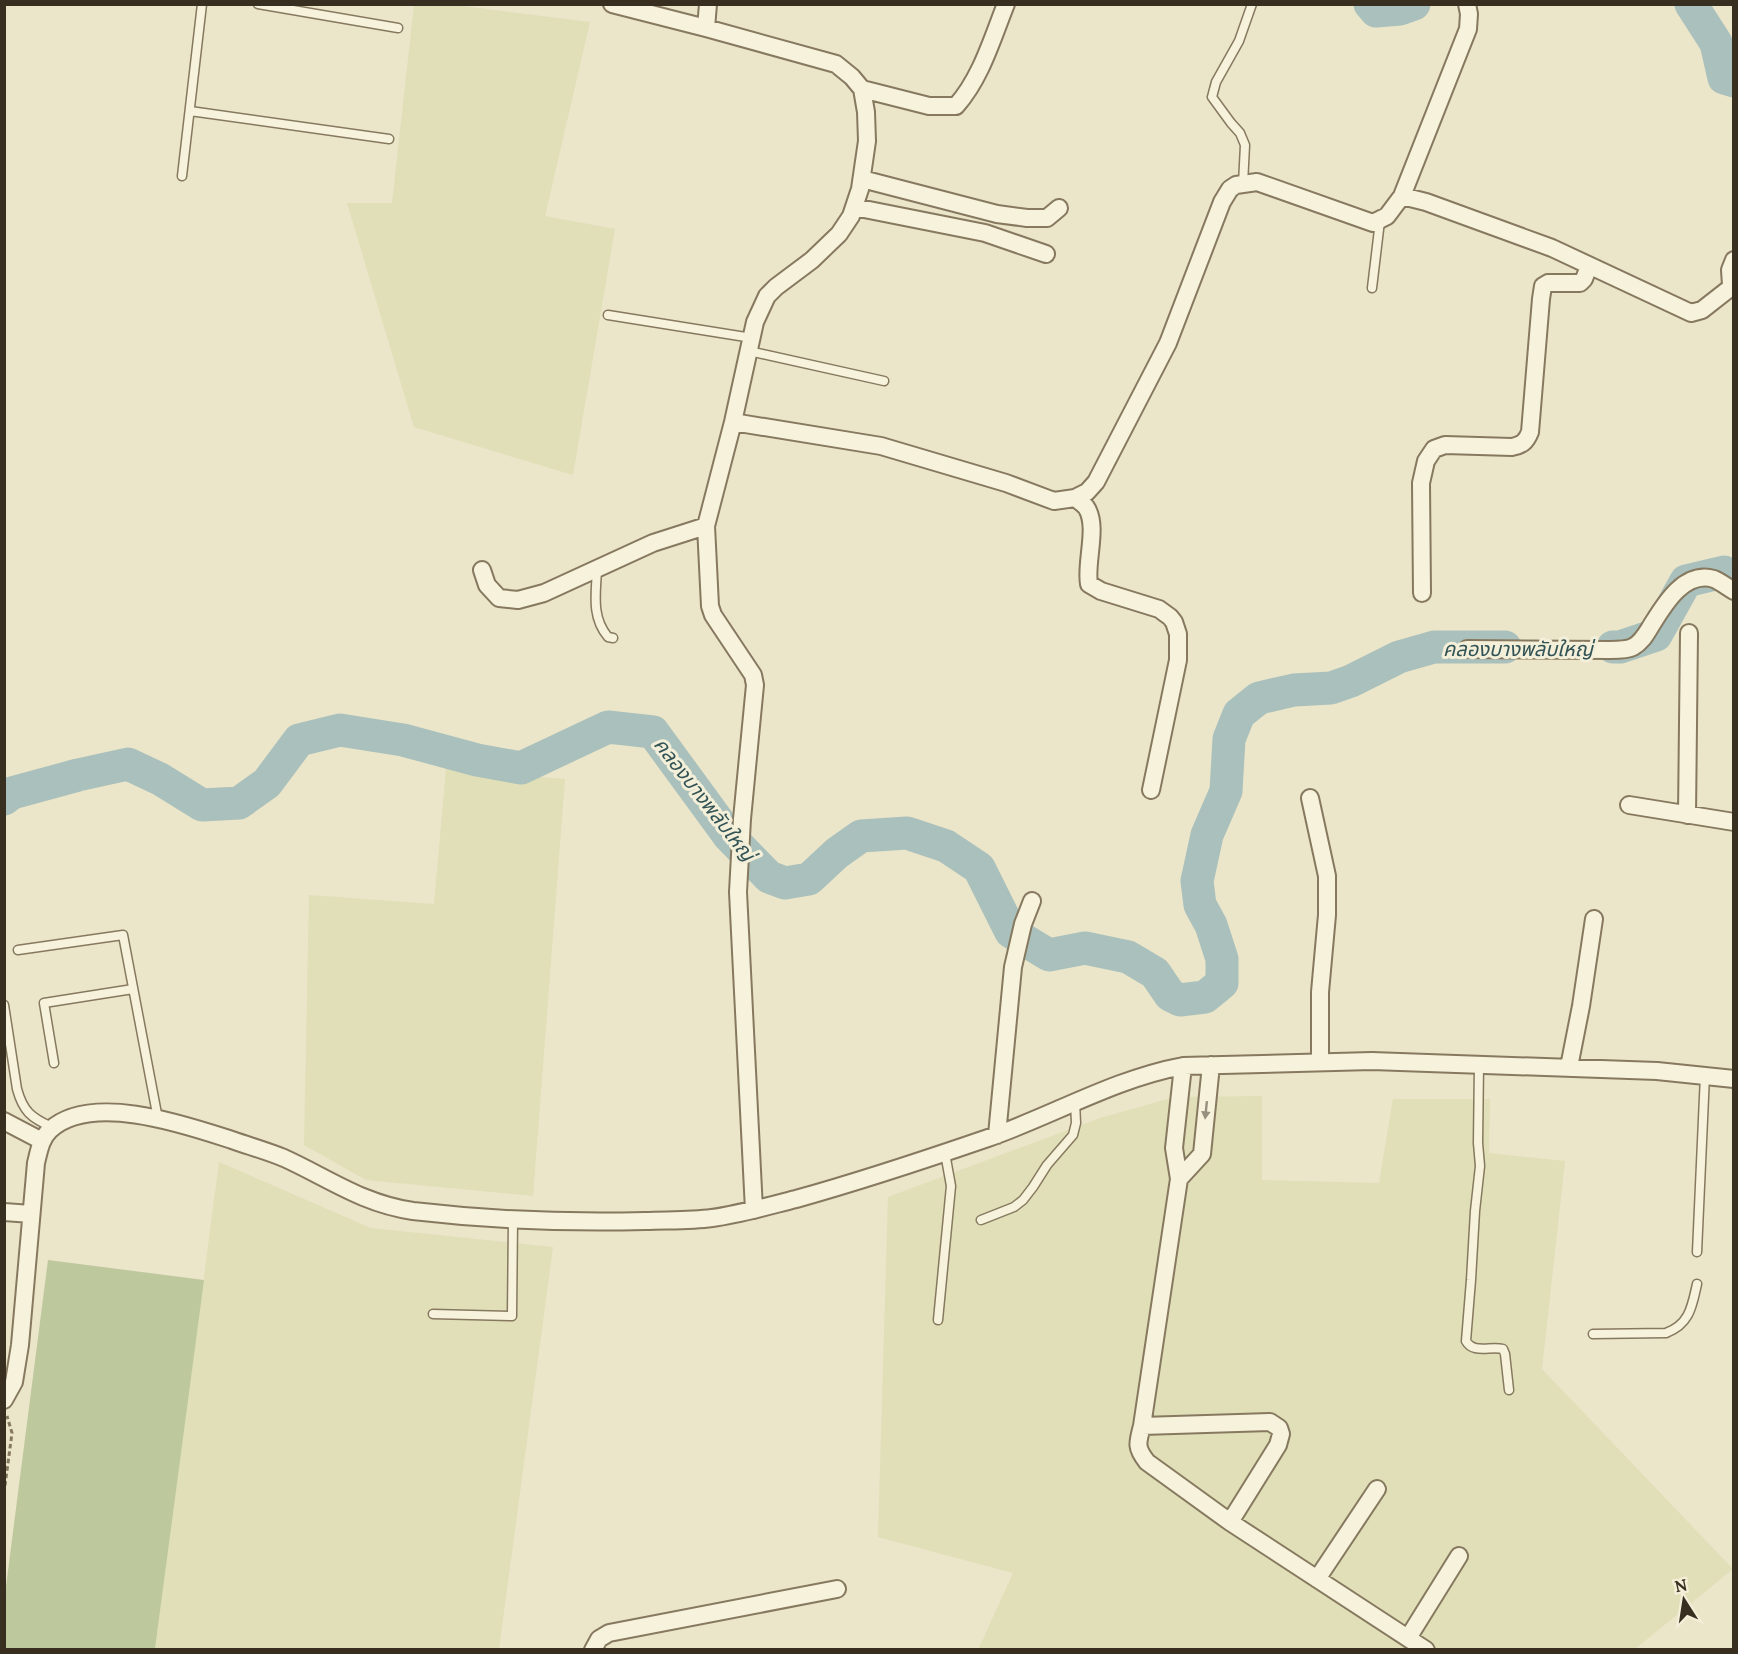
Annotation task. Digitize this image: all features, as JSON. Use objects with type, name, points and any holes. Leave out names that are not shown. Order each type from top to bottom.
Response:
[{"type":"street","points":[[612,4],[836,64],[862,89],[866,112],[867,141],[862,179],[852,216],[839,234],[812,260],[776,286],[767,296],[755,322],[733,422],[706,526],[710,606],[713,615],[753,675],[755,685],[742,819],[738,892],[754,1210]]},
{"type":"street","points":[[706,28],[708,4]]},
{"type":"street","points":[[862,89],[929,106],[956,106],[967,93],[984,61],[1006,4]]},
{"type":"street","points":[[733,422],[881,446],[1006,483],[1054,501],[1075,498],[1087,492],[1096,482],[1168,343],[1222,202],[1230,189],[1257,182],[1373,223],[1387,216],[1402,196],[1468,29],[1468,9]]},
{"type":"street","points":[[862,179],[997,214],[1047,218],[1059,208]]},
{"type":"street","points":[[1402,196],[1426,202],[1552,248],[1691,313],[1702,310],[1732,285],[1730,270],[1734,260]]},
{"type":"street","points":[[854,207],[985,233],[1046,254]]},
{"type":"street","points":[[1422,593],[1421,483],[1426,461],[1434,449],[1445,445],[1512,447],[1527,440],[1530,432],[1540,299],[1543,286],[1548,283],[1580,283],[1589,266]]},
{"type":"street","points":[[1075,498],[1086,507],[1091,522],[1087,573],[1089,584],[1101,591],[1159,609],[1174,622],[1178,634],[1178,660],[1151,790]]},
{"type":"street","points":[[482,570],[487,585],[499,598],[518,600],[544,593],[653,543],[706,526]]},
{"type":"street","points":[[1467,649],[1626,649],[1642,640],[1676,591],[1687,583],[1708,578],[1721,582],[1734,591]]},
{"type":"street","points":[[1687,815],[1689,633]]},
{"type":"street","points":[[1311,798],[1327,876],[1327,915],[1320,992],[1320,1062]]},
{"type":"street","points":[[1629,805],[1734,822]]},
{"type":"street","points":[[997,1135],[1013,967],[1023,924],[1032,901]]},
{"type":"street","points":[[1569,1066],[1594,919]]},
{"type":"street","points":[[4,1401],[14,1382],[20,1345],[36,1163],[47,1134],[75,1115],[101,1112],[126,1113],[183,1124],[282,1157],[365,1199],[394,1208],[467,1217],[605,1222],[711,1218],[754,1210],[859,1182],[997,1135],[1118,1084],[1183,1066],[1372,1060],[1569,1066],[1657,1071],[1734,1079]]},
{"type":"street","points":[[1179,1179],[1202,1154],[1211,1065]]},
{"type":"street","points":[[1183,1066],[1174,1148],[1179,1179],[1142,1426],[1137,1443],[1140,1452],[1147,1462],[1230,1522],[1426,1650]]},
{"type":"street","points":[[4,1121],[47,1134]]},
{"type":"street","points":[[4,1212],[31,1214]]},
{"type":"street","points":[[1142,1426],[1270,1422],[1279,1428],[1281,1434],[1278,1445],[1230,1522]]},
{"type":"street","points":[[1317,1579],[1377,1489]]},
{"type":"street","points":[[1408,1638],[1459,1556]]},
{"type":"street","points":[[593,1650],[599,1639],[609,1633],[837,1589]]},
{"type":"lane","points":[[182,176],[202,4]]},
{"type":"lane","points":[[258,4],[398,28]]},
{"type":"lane","points":[[1243,184],[1245,145],[1240,133],[1212,97],[1216,82],[1239,42],[1252,4]]},
{"type":"lane","points":[[190,111],[389,139]]},
{"type":"lane","points":[[1372,288],[1380,220]]},
{"type":"lane","points":[[608,315],[750,345],[884,381]]},
{"type":"lane","points":[[597,569],[596,614],[602,631],[608,637],[613,638]]},
{"type":"lane","points":[[18,950],[123,935],[158,1119]]},
{"type":"lane","points":[[54,1063],[44,1003],[133,989]]},
{"type":"lane","points":[[4,1005],[20,1101],[27,1112],[39,1121],[47,1134]]},
{"type":"lane","points":[[1479,1064],[1480,1166],[1466,1341],[1469,1347],[1476,1349],[1503,1349],[1509,1390]]},
{"type":"lane","points":[[1697,1252],[1705,1075]]},
{"type":"lane","points":[[981,1220],[1014,1207],[1023,1200],[1047,1165],[1065,1147],[1073,1135],[1076,1124],[1075,1102]]},
{"type":"lane","points":[[938,1320],[951,1186],[945,1153]]},
{"type":"lane","points":[[433,1314],[512,1316],[513,1219]]},
{"type":"lane","points":[[1593,1334],[1666,1333],[1678,1329],[1692,1308],[1697,1284]]},
{"type":"path","points":[[4,1408],[12,1432],[4,1493]]},
{"type":"green space","points":[[414,5],[455,5],[590,22],[545,216],[615,229],[573,475],[414,427],[347,203],[392,203]]},
{"type":"green space","points":[[446,769],[565,779],[533,1196],[366,1180],[304,1145],[309,895],[434,904]]},
{"type":"green space","points":[[1262,1096],[1262,1180],[1379,1183],[1393,1099],[1490,1099],[1489,1153],[1565,1161],[1542,1369],[1733,1569],[1635,1649],[978,1650],[1013,1573],[878,1537],[888,1197],[1100,1118],[1175,1097]]},
{"type":"green space","points":[[219,1162],[371,1228],[553,1247],[499,1649],[155,1650]]},
{"type":"green space","points":[[48,1260],[204,1280],[155,1649],[5,1649],[5,1594]]},
{"type":"waterway","points":[[1370,4],[1376,11],[1400,9],[1414,4]]},
{"type":"waterway","points":[[1691,4],[1716,43],[1724,78],[1734,81]]},
{"type":"waterway","name":"คลองบางพลับใหญ่","points":[[1613,647],[1620,647],[1656,635],[1686,581],[1724,572],[1734,578]]},
{"type":"waterway","name":"คลองบางพลับใหญ่","points":[[4,799],[12,793],[128,764],[160,779],[202,805],[239,803],[267,783],[299,740],[340,730],[403,740],[477,760],[521,768],[608,727],[653,732],[729,836],[769,877],[785,883],[809,879],[837,853],[861,836],[907,833],[946,846],[979,868],[1011,932],[1049,955],[1085,948],[1128,957],[1155,973],[1170,995],[1180,1000],[1205,997],[1222,983],[1222,959],[1211,925],[1200,905],[1197,881],[1207,835],[1226,791],[1229,739],[1239,714],[1259,698],[1294,690],[1331,688],[1351,681],[1399,657],[1434,647],[1505,647]]}]
